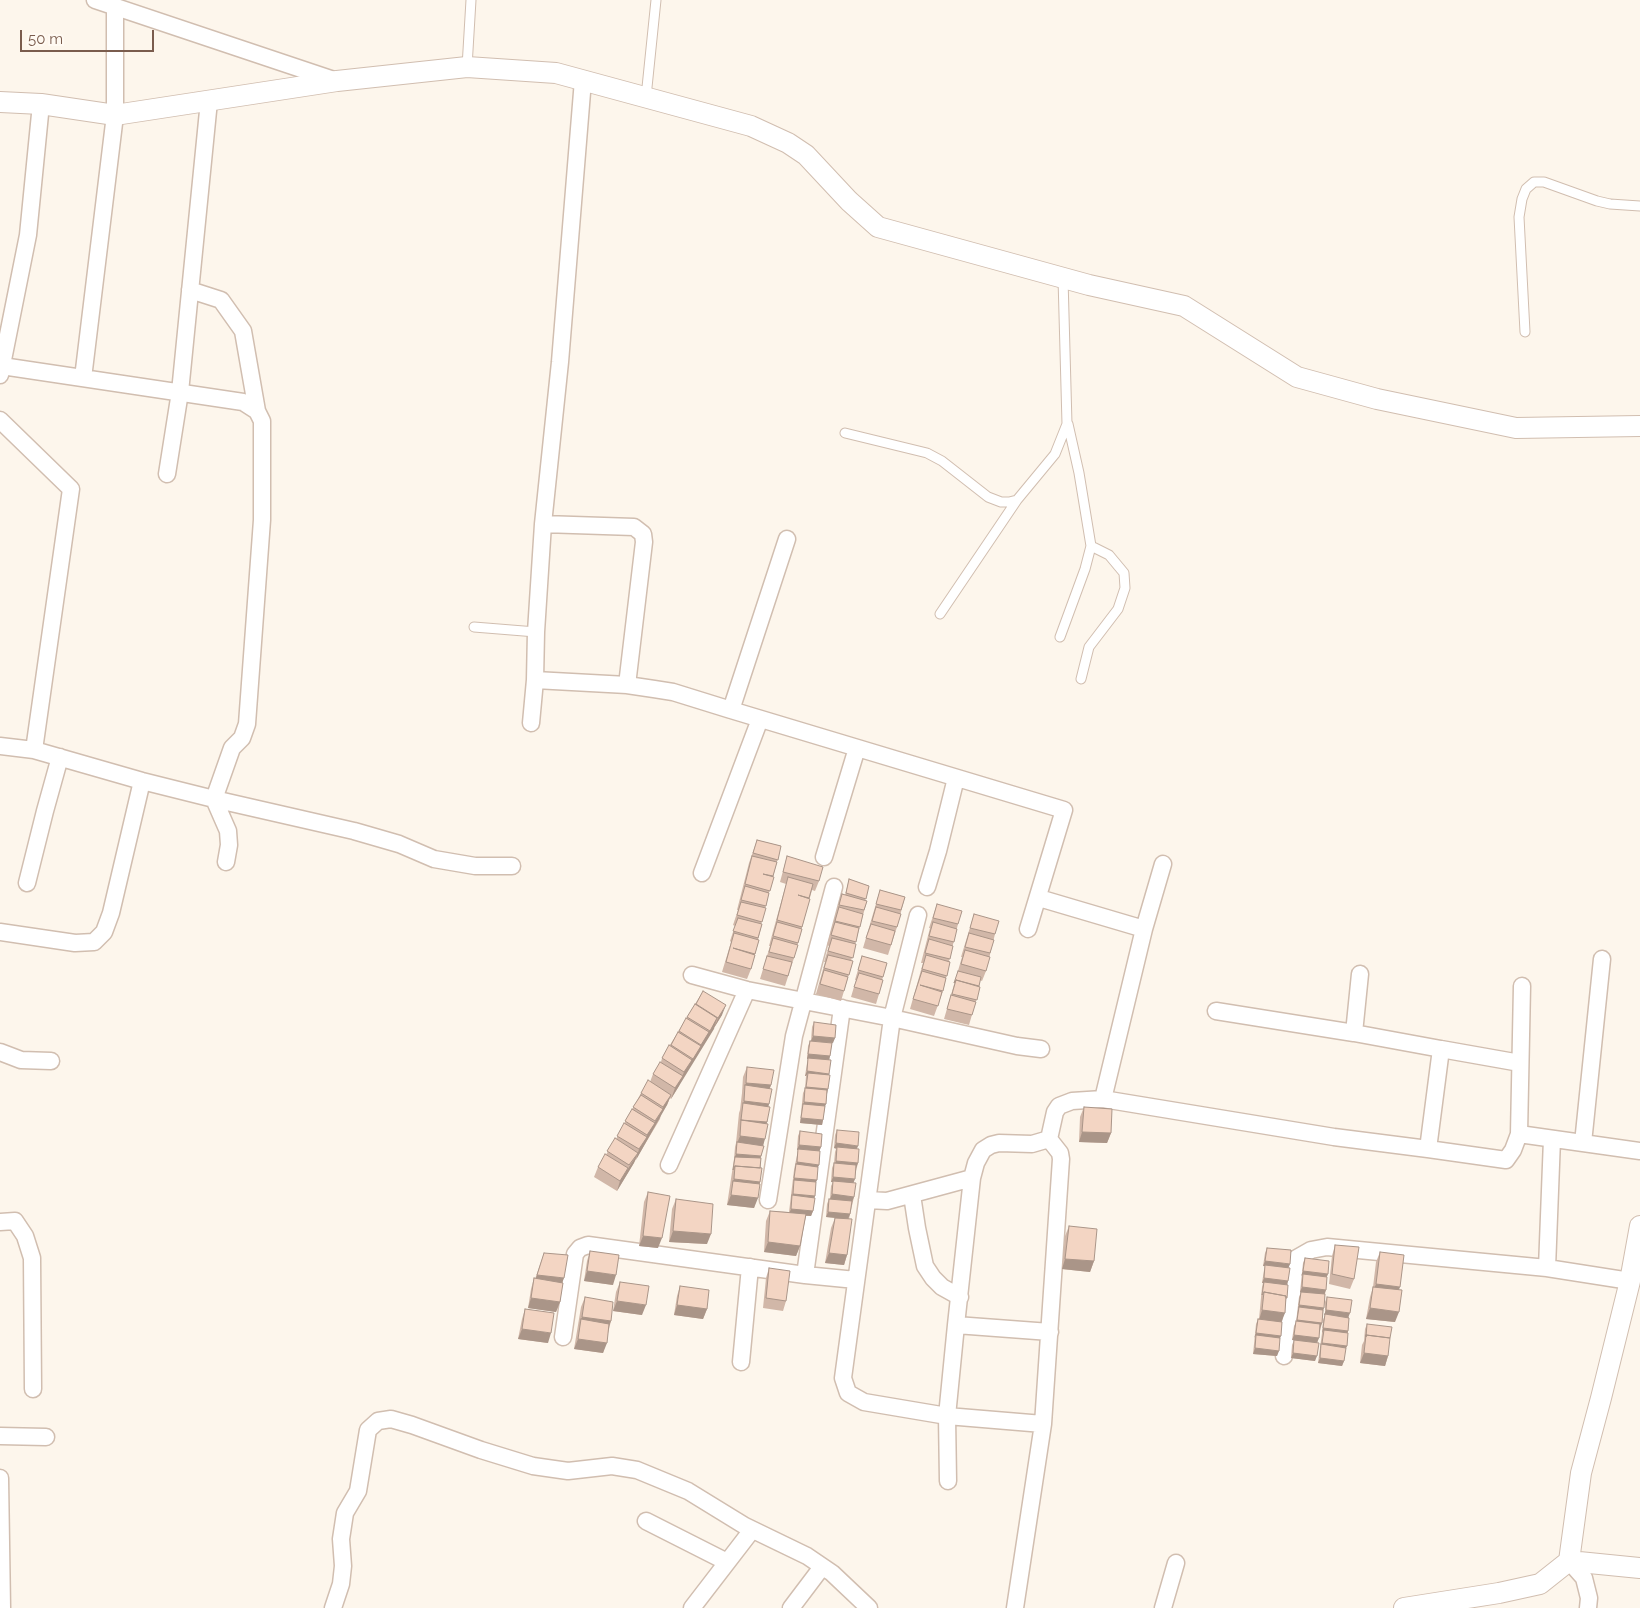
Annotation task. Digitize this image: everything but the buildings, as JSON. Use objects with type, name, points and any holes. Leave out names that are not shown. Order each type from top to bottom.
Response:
[{"type":"street","points":[[95,0],[338,81]]},
{"type":"street","points":[[83,378],[115,115],[114,7]]},
{"type":"street","points":[[0,102],[41,104],[115,115],[338,81],[467,67],[556,73],[751,126],[788,143],[806,155],[848,201],[878,227],[1063,278],[1184,306],[1297,377],[1377,399],[1516,428],[1640,426]]},
{"type":"street","points":[[531,723],[543,524],[560,362],[583,80]]},
{"type":"street","points":[[167,474],[180,392],[210,101]]},
{"type":"street","points":[[41,104],[28,235],[1,371],[83,378],[180,392],[243,402],[257,411]]},
{"type":"street","points":[[190,290],[221,300],[243,331],[257,411],[262,422],[262,520],[247,724],[242,738],[232,748],[214,799],[228,831],[229,845],[226,862]]},
{"type":"street","points":[[0,420],[71,489],[34,750]]},
{"type":"street","points":[[543,524],[634,527],[643,534],[644,542],[627,685]]},
{"type":"street","points":[[731,710],[788,539]]},
{"type":"street","points":[[535,680],[627,685],[672,692],[1064,810],[1039,898],[1028,929]]},
{"type":"street","points":[[702,873],[760,718]]},
{"type":"street","points":[[0,746],[34,750],[142,781],[354,831],[399,844],[434,859],[475,866],[512,866]]},
{"type":"street","points":[[824,857],[857,748]]},
{"type":"street","points":[[27,883],[60,757]]},
{"type":"street","points":[[926,887],[938,851],[956,778]]},
{"type":"street","points":[[0,932],[75,943],[94,942],[104,932],[111,913],[142,781]]},
{"type":"street","points":[[1103,1098],[1144,929],[1163,864]]},
{"type":"street","points":[[768,1200],[794,1036],[802,1000],[834,887]]},
{"type":"street","points":[[1039,898],[1144,929]]},
{"type":"street","points":[[918,915],[892,1018],[843,1378],[848,1393],[864,1402],[947,1416],[1044,1424]]},
{"type":"street","points":[[1583,1143],[1602,959]]},
{"type":"street","points":[[1354,1033],[1360,974]]},
{"type":"street","points":[[692,975],[747,990],[892,1018],[1017,1046],[1041,1049]]},
{"type":"street","points":[[1049,1139],[1055,1112],[1059,1106],[1072,1101],[1103,1098],[1334,1137],[1506,1160],[1513,1150],[1519,1134],[1522,986]]},
{"type":"street","points":[[669,1164],[747,990]]},
{"type":"street","points":[[805,1275],[842,1008]]},
{"type":"street","points":[[1216,1011],[1354,1033],[1520,1063]]},
{"type":"street","points":[[1428,1149],[1441,1049]]},
{"type":"street","points":[[0,1052],[21,1060],[51,1061]]},
{"type":"street","points":[[1519,1134],[1640,1151]]},
{"type":"street","points":[[948,1481],[947,1416],[972,1178],[979,1155],[991,1145],[999,1143],[1032,1144],[1049,1139]]},
{"type":"street","points":[[1015,1608],[1044,1424],[1061,1159],[1060,1153],[1049,1139]]},
{"type":"street","points":[[1548,1268],[1552,1139]]},
{"type":"street","points":[[867,1200],[887,1200],[912,1195],[972,1178]]},
{"type":"street","points":[[912,1195],[925,1266],[932,1278],[942,1287],[960,1297]]},
{"type":"street","points":[[0,1222],[14,1220],[25,1236],[32,1258],[33,1388]]},
{"type":"street","points":[[1404,1608],[1452,1604],[1540,1584],[1569,1561],[1581,1472],[1630,1281],[1640,1226]]},
{"type":"street","points":[[563,1338],[575,1254],[580,1248],[588,1244],[805,1275],[856,1280]]},
{"type":"street","points":[[1284,1356],[1297,1258],[1312,1250],[1327,1247],[1548,1268],[1630,1281]]},
{"type":"street","points":[[741,1362],[750,1267]]},
{"type":"street","points":[[956,1325],[1050,1332]]},
{"type":"street","points":[[333,1608],[341,1584],[343,1566],[341,1539],[345,1513],[358,1491],[368,1430],[378,1421],[391,1419],[532,1466],[568,1471],[612,1466],[637,1470],[688,1491],[752,1530],[807,1556],[832,1573],[869,1608]]},
{"type":"street","points":[[0,1436],[46,1437]]},
{"type":"street","points":[[0,1478],[2,1608]]},
{"type":"street","points":[[646,1521],[727,1562]]},
{"type":"street","points":[[692,1608],[752,1530]]},
{"type":"street","points":[[1569,1561],[1640,1568]]},
{"type":"street","points":[[1569,1561],[1584,1578],[1589,1598],[1588,1608]]},
{"type":"street","points":[[1164,1608],[1176,1563]]},
{"type":"street","points":[[791,1608],[822,1567]]},
{"type":"lane","points":[[467,67],[471,0]]},
{"type":"lane","points":[[646,97],[656,0]]},
{"type":"lane","points":[[1525,332],[1519,217],[1526,189],[1534,182],[1544,182],[1610,204],[1640,206]]},
{"type":"lane","points":[[1060,637],[1085,569],[1091,546],[1080,473],[1068,424],[1063,278]]},
{"type":"lane","points":[[940,614],[1018,500],[1056,454],[1068,424]]},
{"type":"lane","points":[[845,433],[927,453],[942,461],[988,497],[1001,502],[1018,500]]},
{"type":"lane","points":[[1081,679],[1089,647],[1118,609],[1125,588],[1124,573],[1109,555],[1091,546]]},
{"type":"lane","points":[[474,627],[536,632]]}]
